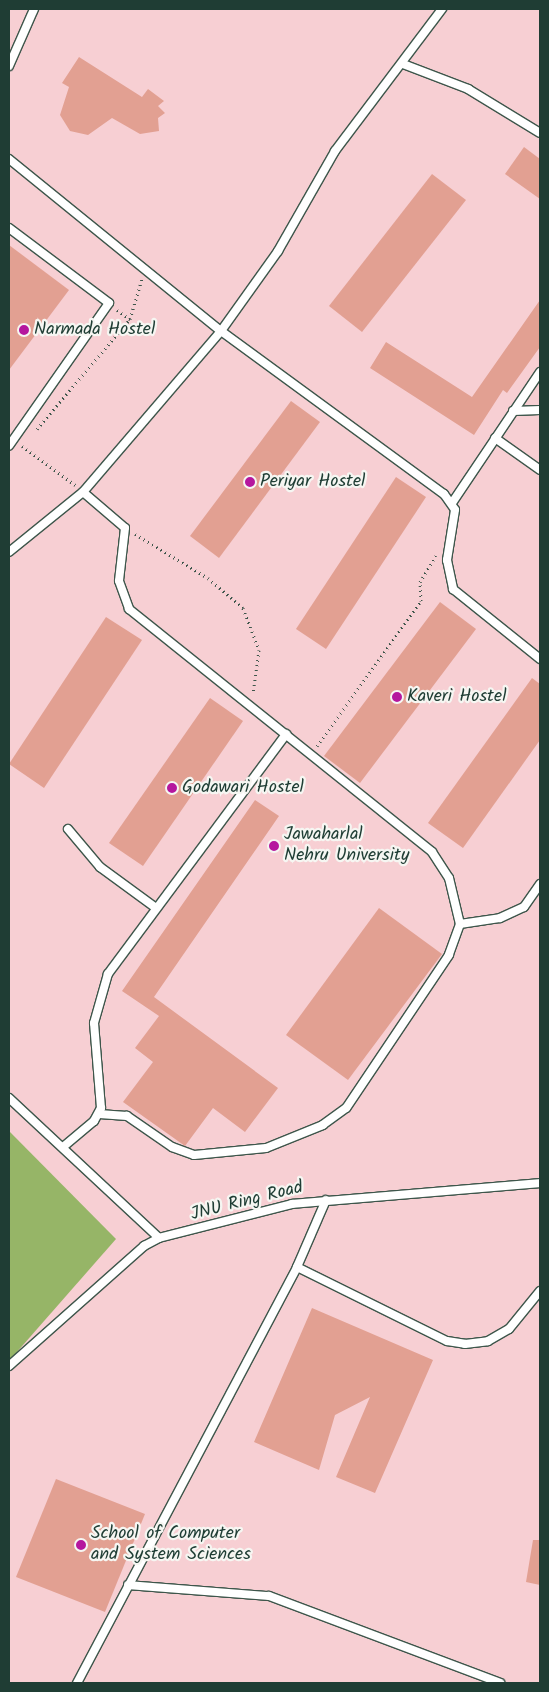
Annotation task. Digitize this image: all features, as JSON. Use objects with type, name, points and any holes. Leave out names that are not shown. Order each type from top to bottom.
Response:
[{"type":"lane","points":[[9,66],[17,40],[34,9]]},
{"type":"lane","points":[[9,552],[83,492],[221,330],[278,251],[335,151],[403,64],[442,9]]},
{"type":"lane","points":[[403,64],[468,89],[540,133]]},
{"type":"lane","points":[[9,159],[221,330],[452,503],[455,520],[447,560],[453,589],[540,659]]},
{"type":"lane","points":[[9,228],[109,302],[9,446]]},
{"type":"lane","points":[[452,503],[540,372]]},
{"type":"lane","points":[[513,411],[540,410]]},
{"type":"lane","points":[[495,438],[540,470]]},
{"type":"lane","points":[[63,1147],[99,1114],[127,1116],[172,1148],[194,1154],[266,1148],[323,1126],[346,1108],[450,955],[460,924],[442,862],[129,609],[119,582],[126,528],[83,492]]},
{"type":"lane","points":[[99,1114],[96,1009],[108,974],[286,734]]},
{"type":"lane","points":[[68,829],[100,867],[156,908]]},
{"type":"lane","points":[[460,924],[500,918],[524,907],[540,884]]},
{"type":"lane","points":[[9,1098],[159,1238]]},
{"type":"lane","name":"JNU Ring Road","points":[[9,1366],[144,1246],[159,1238],[326,1200],[540,1184]]},
{"type":"lane","points":[[77,1683],[297,1267],[326,1200]]},
{"type":"lane","points":[[297,1267],[447,1341],[466,1344],[488,1341],[509,1329],[540,1290]]},
{"type":"lane","points":[[128,1585],[269,1596],[500,1683]]},
{"type":"path","points":[[35,431],[130,319],[145,267]]},
{"type":"path","points":[[115,308],[130,319]]},
{"type":"path","points":[[16,452],[29,439]]},
{"type":"path","points":[[22,446],[83,492]]},
{"type":"path","points":[[126,528],[208,578],[243,608],[259,650],[251,706]]},
{"type":"path","points":[[311,755],[421,601],[420,582],[437,551]]},
{"type":"shaded area","name":"Jawaharlal Nehru University","points":[[9,9],[540,9],[540,1683],[9,1683]]},
{"type":"green space","points":[[9,1131],[116,1239],[9,1361]]},
{"type":"building","points":[[79,57],[142,97],[148,89],[164,101],[158,106],[165,113],[158,118],[159,131],[140,134],[112,118],[88,135],[70,131],[60,115],[69,87],[62,83]]},
{"type":"building","points":[[524,147],[540,159],[540,199],[505,174]]},
{"type":"building","points":[[432,174],[466,200],[362,332],[329,306]]},
{"type":"building","name":"Narmada Hostel","points":[[9,245],[69,290],[9,370]]},
{"type":"building","points":[[540,300],[540,347],[507,393],[503,390],[474,435],[370,368],[386,342],[472,397]]},
{"type":"building","points":[[291,401],[320,422],[219,558],[190,536]]},
{"type":"building","points":[[396,477],[426,497],[326,649],[296,629]]},
{"type":"building","points":[[440,602],[476,629],[360,783],[324,756]]},
{"type":"building","points":[[106,617],[142,640],[44,788],[9,764]]},
{"type":"building","points":[[532,678],[540,684],[540,740],[463,848],[428,823]]},
{"type":"building","points":[[210,698],[243,721],[143,866],[109,843]]},
{"type":"building","points":[[255,800],[279,816],[154,997],[278,1088],[245,1132],[213,1108],[185,1146],[123,1102],[153,1062],[135,1048],[159,1016],[122,991]]},
{"type":"building","points":[[379,908],[442,954],[348,1080],[286,1035]]},
{"type":"building","points":[[312,1308],[433,1360],[375,1493],[336,1477],[370,1397],[335,1415],[319,1470],[254,1442]]},
{"type":"building","name":"School of Computer and System Sciences","points":[[56,1479],[145,1514],[105,1612],[16,1577]]},
{"type":"building","points":[[533,1540],[540,1540],[540,1585],[526,1582]]},
{"type":"place","name":"Narmada Hostel","points":[[24,330]]},
{"type":"place","name":"Periyar Hostel","points":[[250,482]]},
{"type":"place","name":"Kaveri Hostel","points":[[397,697]]},
{"type":"place","name":"Godawari Hostel","points":[[172,788]]},
{"type":"place","name":"Jawaharlal Nehru University","points":[[274,846]]},
{"type":"place","name":"School of Computer and System Sciences","points":[[81,1545]]}]
